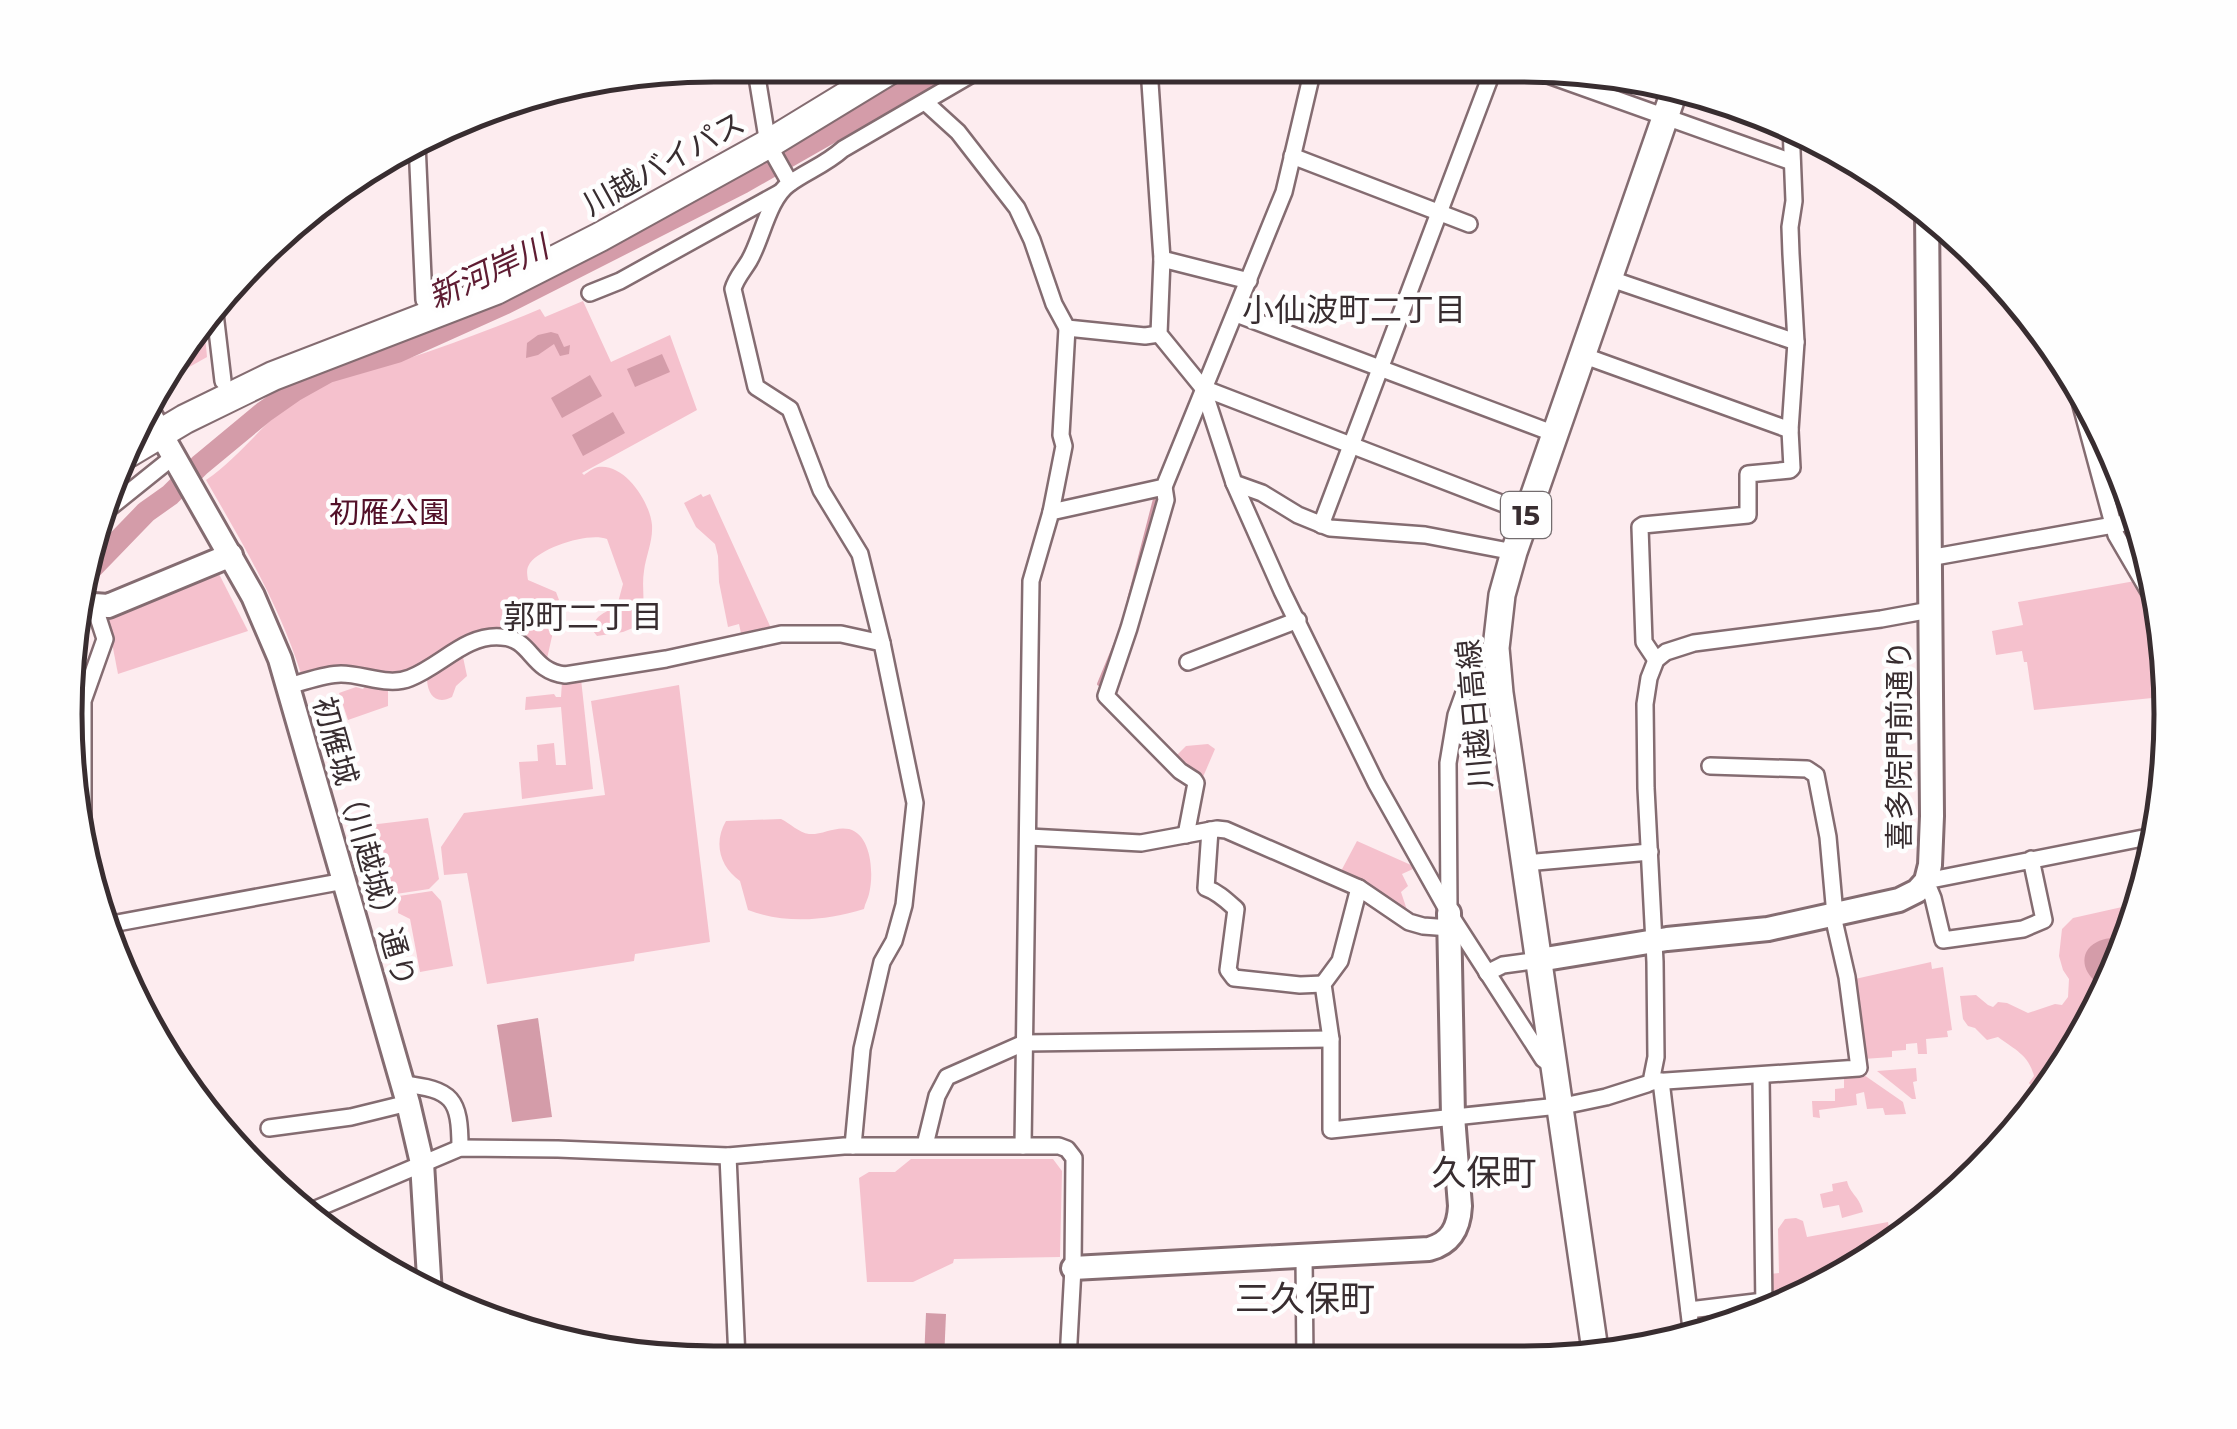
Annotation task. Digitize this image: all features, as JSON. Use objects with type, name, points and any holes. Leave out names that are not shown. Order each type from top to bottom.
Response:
[{"type":"highway","name":"川越バイパス","points":[[159,436],[223,382],[594,228],[769,142],[850,82]]},
{"type":"highway","name":"川越バイパス","points":[[159,436],[273,376],[496,290],[600,237],[869,82]]},
{"type":"main road","name":"川越日高線","points":[[1594,1342],[1496,648],[1502,595],[1526,513],[1671,101]]},
{"type":"street","points":[[758,82],[769,142],[785,185],[732,289],[756,387],[790,408],[820,490],[860,554],[915,802],[904,905],[894,941],[882,962],[862,1050],[853,1146]]},
{"type":"street","points":[[590,294],[620,281],[827,164],[843,150],[958,82]]},
{"type":"street","points":[[1149,82],[1162,259],[1159,334],[1204,388],[1234,483],[1282,592],[1376,783],[1450,921],[1552,1066]]},
{"type":"street","points":[[1186,835],[1196,783],[1180,772],[1106,696],[1130,628],[1166,500],[1164,487],[1284,192],[1310,82]]},
{"type":"street","points":[[1321,525],[1487,82]]},
{"type":"street","points":[[1575,85],[1792,162]]},
{"type":"street","points":[[924,102],[958,132],[1017,208],[1067,328],[1060,434],[1064,446],[1051,512],[1030,582],[1023,1146]]},
{"type":"street","points":[[1656,660],[1644,642],[1640,528],[1748,516],[1748,474],[1792,468],[1790,430],[1796,342],[1790,227],[1794,201],[1791,143]]},
{"type":"street","points":[[1292,156],[1469,224]]},
{"type":"street","points":[[418,157],[424,300]]},
{"type":"street","name":"喜多院門前通り","points":[[1539,960],[1654,941],[1768,929],[1834,916],[1904,898],[1917,892],[1926,881],[1932,816],[1926,229]]},
{"type":"street","points":[[1162,259],[1249,281]]},
{"type":"street","points":[[1608,278],[1796,342]]},
{"type":"street","points":[[1236,314],[1555,434]]},
{"type":"street","points":[[216,326],[223,382]]},
{"type":"street","points":[[1067,328],[1159,334]]},
{"type":"street","points":[[1582,355],[1790,430]]},
{"type":"street","points":[[1204,388],[1526,513]]},
{"type":"street","points":[[131,473],[159,436]]},
{"type":"street","name":"初雁城（川越城）通り","points":[[159,436],[267,626],[288,686],[422,1163],[429,1278]]},
{"type":"street","points":[[2103,467],[2122,523],[2116,535],[2138,573]]},
{"type":"street","points":[[1234,483],[1330,528],[1425,536],[1514,552]]},
{"type":"street","points":[[1051,512],[1164,487]]},
{"type":"street","points":[[1929,558],[2122,523]]},
{"type":"street","points":[[93,604],[108,606],[230,555]]},
{"type":"street","points":[[1690,1324],[1656,1082],[1644,727],[1649,678],[1656,660],[1666,652],[1694,643],[1930,610]]},
{"type":"street","points":[[83,735],[83,701],[105,639],[91,612]]},
{"type":"street","points":[[1188,662],[1298,620]]},
{"type":"street","points":[[288,686],[334,674],[402,680],[477,639],[493,636],[508,637],[521,644],[543,668],[565,675],[666,660],[781,634],[841,634],[882,643]]},
{"type":"street","points":[[1073,1268],[1429,1249],[1449,1239],[1459,1219],[1453,1116],[1448,764],[1456,715],[1475,662],[1496,648]]},
{"type":"street","points":[[1359,888],[1340,961],[1323,984],[1331,1039],[1331,1130],[1559,1105],[1606,1098],[1656,1082],[1859,1068],[1816,774],[1807,769],[1710,766]]},
{"type":"street","points":[[1210,830],[1206,888],[1218,892],[1236,910],[1228,970],[1234,978],[1323,984]]},
{"type":"street","points":[[1028,837],[1141,842],[1226,830],[1359,888],[1409,922],[1423,926],[1450,921]]},
{"type":"street","points":[[2031,859],[2044,920],[2023,928],[1943,940],[1926,881],[2031,859],[2142,838]]},
{"type":"street","points":[[1525,863],[1650,852]]},
{"type":"street","points":[[118,922],[344,881]]},
{"type":"street","points":[[1487,974],[1503,965],[1539,960]]},
{"type":"street","points":[[925,1146],[936,1096],[947,1077],[1024,1043],[1331,1039]]},
{"type":"street","points":[[1762,1076],[1765,1298]]},
{"type":"street","points":[[269,1128],[350,1117],[405,1093],[428,1088],[454,1102],[460,1148]]},
{"type":"street","points":[[319,1207],[460,1148],[728,1156],[853,1146],[1059,1146],[1074,1158],[1069,1346]]},
{"type":"street","points":[[728,1156],[736,1346]]},
{"type":"street","points":[[1304,1257],[1305,1346]]},
{"type":"street","points":[[1689,1310],[1735,1309]]},
{"type":"green space","name":"初雁公園","points":[[583,301],[611,362],[670,335],[697,410],[582,473],[598,467],[618,471],[647,506],[652,531],[640,625],[597,636],[593,631],[597,618],[617,606],[623,584],[607,539],[589,538],[566,542],[536,557],[528,567],[528,580],[556,592],[559,600],[541,609],[555,623],[546,663],[502,631],[484,630],[407,671],[342,666],[302,677],[272,600],[206,480],[282,410],[319,384],[416,356],[540,309],[545,317]]},
{"type":"green space","points":[[205,340],[207,357],[185,370]]},
{"type":"green space","points":[[710,494],[770,626],[768,631],[742,638],[739,624],[728,627],[715,544],[696,527],[684,503]]},
{"type":"green space","points":[[218,572],[248,631],[118,674],[107,617]]},
{"type":"green space","points":[[2135,581],[2143,595],[2149,632],[2154,698],[2034,710],[2022,651],[1996,655],[1992,631],[2023,625],[2018,602]]},
{"type":"green space","points":[[463,657],[467,676],[456,686],[452,697],[434,698],[427,680]]},
{"type":"green space","points":[[581,679],[593,789],[522,799],[519,762],[538,761],[537,745],[554,743],[556,765],[566,765],[561,707],[525,710],[526,697],[561,697],[562,682]]},
{"type":"green space","points":[[367,684],[390,688],[388,706],[348,720],[339,693],[356,687],[363,689]]},
{"type":"green space","points":[[679,685],[710,942],[635,954],[634,961],[487,984],[467,873],[444,875],[441,847],[464,813],[605,795],[591,701]]},
{"type":"green space","points":[[1208,744],[1215,749],[1203,777],[1183,768],[1174,758],[1186,746]]},
{"type":"green space","points":[[428,818],[439,879],[429,889],[376,897],[367,894],[353,827]]},
{"type":"green space","points":[[781,819],[805,833],[844,828],[863,839],[870,857],[871,877],[864,909],[806,919],[748,910],[740,881],[723,862],[719,846],[722,829],[726,821]]},
{"type":"green space","points":[[1357,841],[1411,865],[1413,869],[1402,874],[1408,886],[1401,892],[1407,910],[1340,873]]},
{"type":"green space","points":[[432,891],[441,901],[453,966],[420,972],[410,919],[398,913],[399,896]]},
{"type":"green space","points":[[2124,906],[2089,994],[2032,1087],[2029,1083],[2034,1076],[2029,1063],[1998,1037],[1987,1040],[1968,1026],[1963,1019],[1960,996],[1976,995],[1993,1007],[1998,1002],[2007,1003],[2028,1013],[2062,1005],[2068,997],[2069,979],[2059,956],[2062,929],[2073,918]]},
{"type":"green space","points":[[1931,962],[1932,969],[1943,967],[1952,1030],[1947,1031],[1948,1037],[1926,1039],[1927,1054],[1918,1054],[1917,1043],[1906,1044],[1906,1050],[1892,1051],[1892,1057],[1863,1059],[1851,986],[1855,979]]},
{"type":"green space","points":[[1916,1068],[1916,1099],[1877,1071]]},
{"type":"green space","points":[[1864,1075],[1903,1102],[1906,1114],[1885,1115],[1883,1108],[1867,1109],[1864,1092],[1856,1094],[1857,1105],[1819,1110],[1820,1118],[1813,1117],[1812,1101],[1835,1101],[1835,1089],[1844,1088],[1844,1076]]},
{"type":"green space","points":[[911,1159],[1053,1159],[1062,1171],[1060,1257],[954,1259],[913,1282],[867,1282],[859,1178],[869,1172],[895,1172]]},
{"type":"green space","points":[[1847,1181],[1863,1212],[1842,1218],[1839,1205],[1823,1208],[1820,1194],[1833,1191],[1832,1184]]},
{"type":"green space","points":[[1785,1219],[1803,1221],[1807,1237],[1888,1222],[1889,1229],[1838,1262],[1771,1295],[1770,1274],[1779,1273],[1778,1229]]},
{"type":"shaded area","points":[[551,332],[558,334],[564,347],[570,345],[569,354],[560,356],[554,344],[526,358],[527,343]]},
{"type":"shaded area","points":[[662,354],[670,372],[635,387],[627,369]]},
{"type":"shaded area","points":[[590,375],[602,396],[562,418],[551,398]]},
{"type":"shaded area","points":[[613,412],[625,433],[583,456],[572,435]]},
{"type":"shaded area","points":[[2113,938],[2095,981],[2086,969],[2085,957],[2091,946]]},
{"type":"shaded area","points":[[538,1018],[552,1117],[512,1122],[497,1025]]},
{"type":"shaded area","points":[[926,1313],[946,1314],[945,1346],[925,1346]]},
{"type":"waterway","name":"新河岸川","points":[[103,557],[200,465],[294,391],[328,372],[397,352],[506,303],[742,183],[919,82]]},
{"type":"waterway","points":[[1129,600],[1155,499]]},
{"type":"waterway","points":[[1099,684],[1120,633]]},
{"type":"district","name":"小仙波町二丁目","points":[[1354,310]]},
{"type":"district","name":"郭町二丁目","points":[[583,617]]},
{"type":"district","name":"久保町","points":[[1484,1173]]},
{"type":"district","name":"三久保町","points":[[1305,1299]]}]
